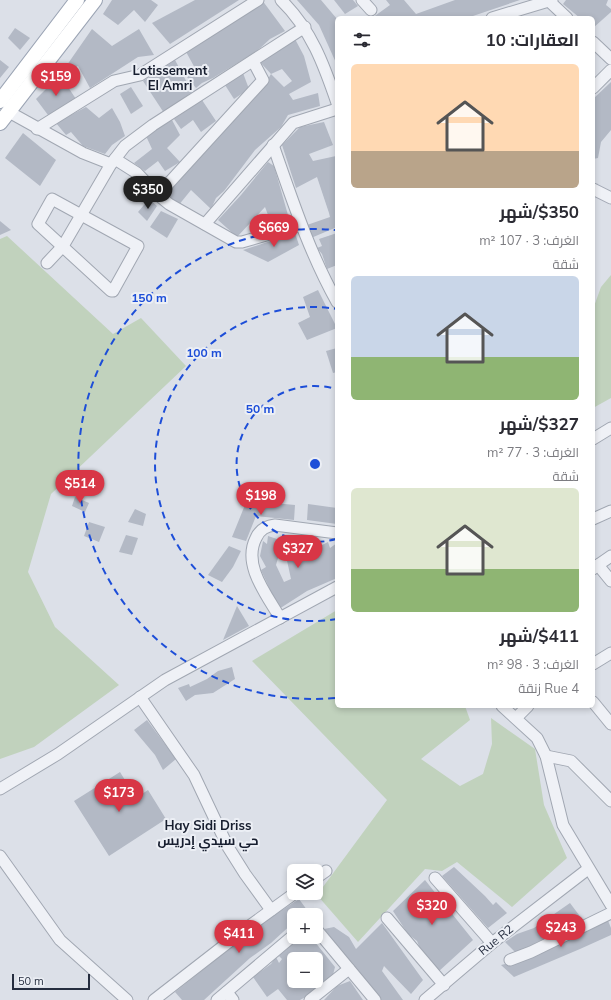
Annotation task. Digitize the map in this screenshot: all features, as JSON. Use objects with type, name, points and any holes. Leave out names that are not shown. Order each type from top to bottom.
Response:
[{"type":"main road","points":[[3,112],[78,0]]},
{"type":"main road","points":[[3,112],[95,0]]},
{"type":"street","points":[[38,129],[114,82],[140,75],[258,0]]},
{"type":"street","points":[[281,0],[305,27],[333,79],[335,91]]},
{"type":"street","points":[[362,0],[371,10]]},
{"type":"street","points":[[501,16],[550,1],[565,16]]},
{"type":"street","points":[[47,263],[63,246],[113,161],[125,146],[153,124],[305,27]]},
{"type":"street","points":[[595,44],[611,59]]},
{"type":"street","points":[[158,195],[263,80],[253,61]]},
{"type":"street","points":[[595,86],[611,70]]},
{"type":"street","points":[[205,224],[273,145],[298,120],[335,110]]},
{"type":"street","points":[[3,112],[83,153],[113,161],[137,173],[169,204],[239,243],[301,225]]},
{"type":"street","points":[[273,145],[301,225],[323,277],[335,298]]},
{"type":"street","points":[[595,190],[611,198]]},
{"type":"street","points":[[52,199],[138,247],[113,291],[111,291],[63,246],[38,224],[52,199]]},
{"type":"street","points":[[595,438],[611,428]]},
{"type":"street","points":[[595,518],[611,511]]},
{"type":"street","points":[[280,618],[259,581],[253,566],[251,556],[252,547],[260,531],[269,525],[275,525],[335,533]]},
{"type":"street","points":[[611,556],[596,567],[611,581]]},
{"type":"street","points":[[0,789],[58,754],[165,680],[335,588]]},
{"type":"street","points":[[595,663],[611,652]]},
{"type":"street","points":[[140,697],[194,775],[228,847],[271,910]]},
{"type":"street","points":[[595,704],[611,724]]},
{"type":"street","points":[[504,708],[537,738],[546,756],[563,825],[588,869],[611,905]]},
{"type":"street","points":[[516,718],[526,708]]},
{"type":"street","points":[[546,756],[571,761],[611,801]]},
{"type":"street","points":[[0,856],[60,940],[127,1000]]},
{"type":"street","name":"Rue R2","points":[[425,1000],[492,942],[588,869]]},
{"type":"street","points":[[434,878],[492,942]]},
{"type":"street","points":[[154,1000],[287,899]]},
{"type":"street","points":[[510,960],[531,952],[611,913]]},
{"type":"street","points":[[387,918],[444,985]]},
{"type":"street","points":[[323,937],[375,1000]]},
{"type":"street","points":[[217,1000],[230,996],[287,942]]},
{"type":"street","points":[[310,1000],[349,968]]},
{"type":"green space","points":[[7,236],[113,334],[141,318],[186,366],[51,494],[28,572],[55,627],[119,685],[34,747],[0,759],[0,239]]},
{"type":"green space","points":[[611,275],[611,398],[595,407],[595,304],[601,287]]},
{"type":"green space","points":[[335,611],[335,708],[466,708],[470,720],[421,759],[460,786],[483,774],[492,744],[491,718],[535,749],[544,805],[567,858],[512,907],[457,862],[442,871],[425,869],[358,942],[321,900],[323,900],[323,887],[387,800],[252,661]]},
{"type":"building","points":[[112,0],[151,0],[158,5],[145,22],[134,10],[118,25],[103,14]]},
{"type":"building","points":[[195,0],[239,0],[170,44],[152,23]]},
{"type":"building","points":[[262,0],[285,31],[270,39],[257,51],[196,88],[187,77],[196,70],[185,50]]},
{"type":"building","points":[[297,0],[321,0],[335,17],[335,61],[319,25]]},
{"type":"building","points":[[334,0],[353,0],[358,6],[345,14]]},
{"type":"building","points":[[386,0],[404,0],[416,14],[455,0],[520,0],[473,16],[375,16],[390,5]]},
{"type":"building","points":[[566,0],[608,0],[606,5],[611,9],[611,12],[595,26],[595,16],[578,16],[563,4]]},
{"type":"building","points":[[15,28],[30,38],[20,50],[8,38]]},
{"type":"building","points":[[92,29],[112,46],[139,29],[154,55],[138,57],[90,88],[78,66],[60,75]]},
{"type":"building","points":[[295,39],[304,56],[311,82],[289,94],[293,100],[318,93],[320,106],[288,115],[281,127],[255,150],[224,191],[216,198],[211,209],[191,190],[178,206],[165,197],[204,152],[260,92],[271,74],[260,62]],"holes":[[[282,69],[292,81],[284,87],[271,74]]]},
{"type":"building","points":[[0,60],[9,67],[0,78]]},
{"type":"building","points":[[175,60],[192,92],[164,113],[143,81]]},
{"type":"building","points":[[243,73],[249,89],[234,99],[225,85]]},
{"type":"building","points":[[60,75],[76,99],[48,115],[36,99]]},
{"type":"building","points":[[611,82],[611,130],[601,142],[598,158],[595,159],[595,97]]},
{"type":"building","points":[[131,87],[143,106],[131,114],[120,94]]},
{"type":"building","points":[[202,100],[216,121],[201,132],[193,120],[181,129],[174,119]]},
{"type":"building","points":[[86,107],[99,118],[112,108],[120,122],[125,136],[112,145],[105,154],[83,146],[71,132],[66,135],[56,123]]},
{"type":"building","points":[[172,120],[180,135],[167,148],[180,162],[165,171],[158,161],[145,171],[134,163],[152,149],[146,136]]},
{"type":"building","points":[[324,122],[333,145],[309,154],[313,161],[335,156],[335,228],[311,238],[307,225],[330,217],[317,177],[296,188],[282,145],[300,127]]},
{"type":"building","points":[[23,133],[56,160],[40,186],[5,158]]},
{"type":"building","points":[[268,162],[274,166],[290,222],[273,228],[265,207],[237,237],[218,220]]},
{"type":"building","points":[[149,199],[157,206],[147,221],[138,212]]},
{"type":"building","points":[[161,211],[178,219],[167,238],[150,227]]},
{"type":"building","points":[[0,221],[11,230],[0,235]]},
{"type":"building","points":[[295,233],[299,245],[268,262],[243,250]]},
{"type":"building","points":[[335,234],[335,266],[327,269],[322,254],[317,248],[322,246],[319,239]]},
{"type":"building","points":[[318,290],[335,324],[335,329],[307,340],[298,323],[310,317],[303,297]]},
{"type":"building","points":[[335,349],[335,372],[333,373],[326,351]]},
{"type":"building","points":[[75,497],[89,503],[85,512],[72,506]]},
{"type":"building","points":[[247,500],[262,505],[274,503],[295,505],[294,520],[256,516],[246,541],[232,537]]},
{"type":"building","points":[[308,504],[335,508],[335,524],[307,520]]},
{"type":"building","points":[[135,509],[146,514],[143,526],[128,522]]},
{"type":"building","points":[[89,522],[105,527],[99,542],[84,536]]},
{"type":"building","points":[[126,535],[138,538],[132,555],[119,552]]},
{"type":"building","points":[[268,536],[283,541],[276,565],[284,582],[291,579],[286,556],[308,545],[315,538],[320,546],[328,542],[330,548],[335,544],[335,579],[307,591],[279,609],[261,570],[266,567],[260,556],[263,541],[267,544]]},
{"type":"building","points":[[229,546],[241,551],[233,567],[222,582],[208,575]]},
{"type":"building","points":[[237,606],[249,626],[223,640]]},
{"type":"building","points":[[232,667],[235,679],[213,693],[195,695],[186,701],[178,688],[189,684],[190,687],[207,679],[218,671]]},
{"type":"building","points":[[147,720],[176,759],[163,770],[155,755],[134,730]]},
{"type":"building","points":[[120,772],[136,798],[148,790],[166,819],[109,856],[74,801]]},
{"type":"building","points":[[454,867],[493,905],[496,902],[507,913],[488,928],[442,876]]},
{"type":"building","points":[[425,880],[473,940],[438,972],[423,956],[417,941],[408,934],[393,911]]},
{"type":"building","points":[[297,900],[300,900],[306,908],[287,908],[287,928],[271,943],[250,958],[204,1000],[182,1000],[175,992],[258,926]]},
{"type":"building","points":[[570,903],[582,919],[516,953],[505,942],[517,934],[534,928]]},
{"type":"building","points":[[607,918],[611,928],[611,935],[580,949],[514,977],[501,965],[513,962]]},
{"type":"building","points":[[382,923],[423,980],[411,994],[384,966],[382,971],[403,1000],[378,1000],[368,983],[348,961],[324,929],[334,927],[349,937],[356,949]]},
{"type":"building","points":[[292,944],[317,944],[323,952],[287,952],[287,988],[317,988],[311,994],[300,1000],[287,1000],[278,989],[267,997],[253,977],[271,964],[276,957],[279,963],[282,959],[279,956]]},
{"type":"building","points":[[323,952],[335,967],[333,975],[323,982]]},
{"type":"building","points":[[350,981],[363,1000],[324,1000],[337,986]]},
{"type":"district","name":"Lotissement El Amri","points":[[170,78]]},
{"type":"district","name":"Hay Sidi Driss حي سيدي إدريس","points":[[208,832]]}]
